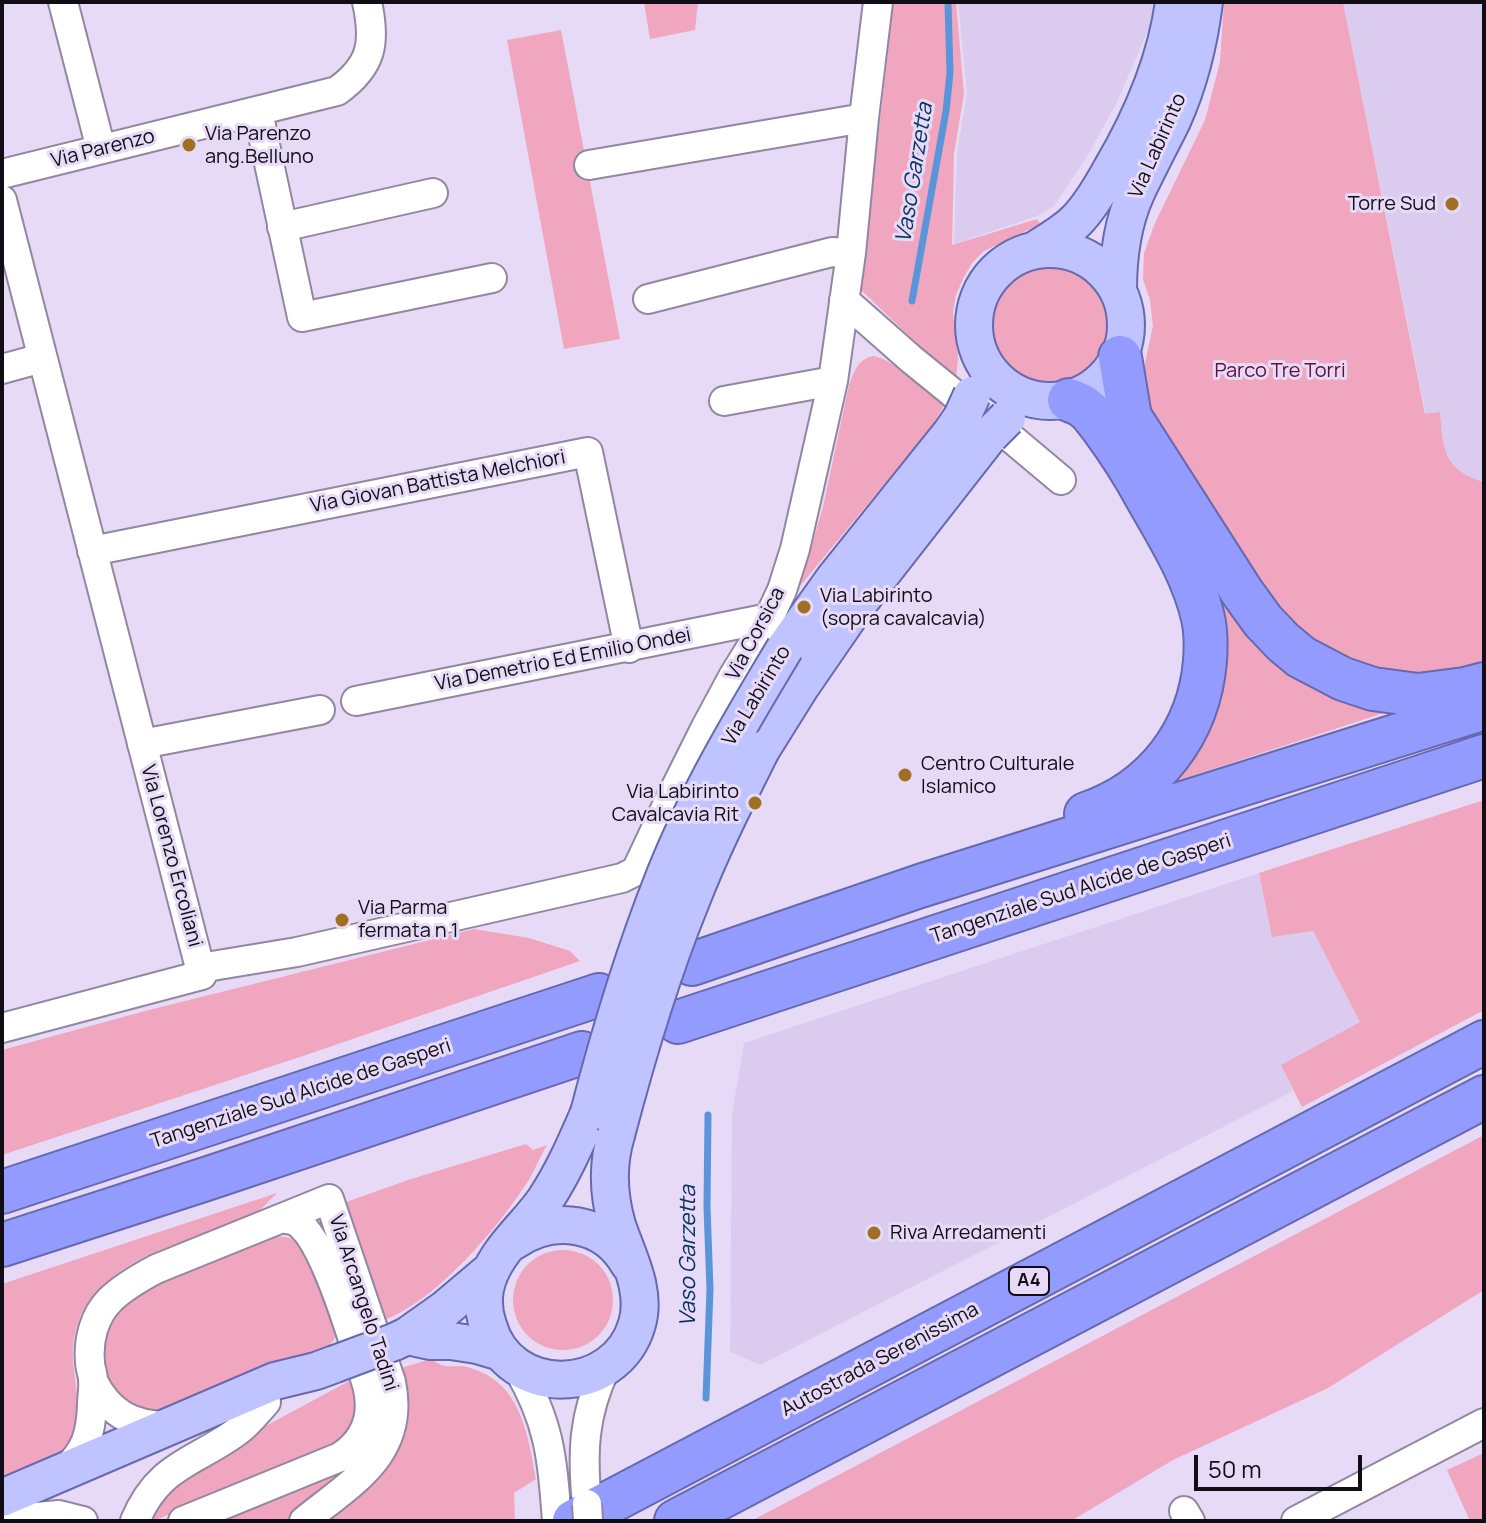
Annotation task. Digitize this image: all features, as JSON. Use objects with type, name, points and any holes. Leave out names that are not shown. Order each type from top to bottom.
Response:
[{"type":"highway","points":[[1120,357],[1130,417],[1242,592],[1283,642],[1301,657],[1343,679],[1373,689],[1418,695],[1484,684]]},
{"type":"highway","points":[[920,886],[1002,843],[1098,810],[1127,793],[1161,767],[1176,747],[1189,725],[1203,679],[1204,622],[1186,567],[1129,466],[1087,409],[1000,412]]},
{"type":"highway","points":[[692,964],[920,886],[1484,708]]},
{"type":"highway","name":"Tangenziale Sud Alcide de Gasperi","points":[[678,1022],[1484,756]]},
{"type":"highway","name":"Tangenziale Sud Alcide de Gasperi","points":[[2,1192],[599,995]]},
{"type":"highway","name":"Autostrada Serenissima","points":[[583,1515],[1484,1042]]},
{"type":"highway","points":[[2,1245],[582,1053]]},
{"type":"highway","name":"A4","points":[[676,1521],[1484,1097]]},
{"type":"highway","points":[[2,1267],[87,1217]]},
{"type":"main road","name":"Via Labirinto","points":[[1000,412],[977,374],[974,315],[979,296],[1001,266],[1063,232],[1078,219],[1100,190],[1145,104],[1167,40],[1174,2]]},
{"type":"main road","name":"Via Labirinto","points":[[1118,290],[1118,265],[1127,218],[1182,96],[1197,46],[1204,2]]},
{"type":"main road","name":"Via Labirinto","points":[[509,1359],[490,1334],[484,1313],[484,1292],[500,1258],[546,1198],[571,1155],[589,1113],[614,1018],[666,872],[741,720],[777,633],[834,579],[951,433],[1000,412],[1085,394],[1111,372],[1120,357],[1125,341],[1124,306],[1107,274],[1092,261],[1074,252],[1035,250]]},
{"type":"main road","points":[[978,352],[994,378],[1019,396],[1000,412]]},
{"type":"main road","name":"Via Labirinto","points":[[606,1367],[630,1341],[637,1325],[639,1298],[634,1272],[611,1203],[610,1165],[637,1055],[686,912],[724,824],[761,750],[801,686],[1000,412]]},
{"type":"main road","points":[[2,1498],[275,1381],[325,1368],[400,1339],[468,1291],[525,1234],[542,1227],[579,1226],[596,1233],[625,1256],[634,1272]]},
{"type":"main road","points":[[400,1339],[477,1345],[509,1359],[530,1374],[546,1379],[577,1379],[606,1367]]},
{"type":"main road","points":[[2,1507],[19,1506],[109,1478],[282,1395],[325,1368]]},
{"type":"street","points":[[63,2],[101,149]]},
{"type":"street","name":"Via Parenzo","points":[[2,174],[337,91],[353,79],[365,63],[371,41],[367,2]]},
{"type":"street","name":"Via Corsica","points":[[636,871],[734,675],[777,633],[782,590],[795,549],[833,381],[851,253],[878,2]]},
{"type":"street","points":[[258,112],[302,317],[492,278]]},
{"type":"street","points":[[589,165],[864,118]]},
{"type":"street","points":[[282,227],[433,193]]},
{"type":"street","name":"Via Lorenzo Ercoliani","points":[[2,200],[200,968],[297,952],[622,878],[636,871]]},
{"type":"street","points":[[648,299],[832,252],[851,253]]},
{"type":"street","points":[[844,300],[911,359],[1000,412],[1061,480]]},
{"type":"street","points":[[2,369],[42,358]]},
{"type":"street","points":[[724,401],[833,381]]},
{"type":"street","name":"Via Giovan Battista Melchiori","points":[[92,551],[588,452],[629,648]]},
{"type":"street","name":"Via Demetrio Ed Emilio Ondei","points":[[356,701],[629,648],[777,633]]},
{"type":"street","points":[[142,744],[320,710]]},
{"type":"street","points":[[2,1028],[202,975],[200,968]]},
{"type":"street","name":"Via Arcangelo Tadini","points":[[64,1471],[74,1462],[88,1439],[93,1381],[90,1348],[93,1330],[111,1299],[156,1269],[329,1199],[391,1382],[394,1410],[389,1437],[375,1461],[304,1521]]},
{"type":"street","name":"Via Arcangelo Tadini","points":[[183,1521],[340,1457],[358,1442],[369,1420],[367,1385],[326,1267],[303,1227],[292,1220],[279,1219]]},
{"type":"street","name":"Via Labirinto","points":[[509,1359],[531,1391],[548,1438],[557,1521]]},
{"type":"street","name":"Via Labirinto","points":[[583,1515],[585,1436],[592,1400],[606,1367]]},
{"type":"street","points":[[93,1381],[117,1412],[141,1424],[168,1426]]},
{"type":"street","points":[[135,1521],[157,1483],[182,1463],[244,1427],[266,1402]]},
{"type":"street","points":[[1296,1521],[1484,1423]]},
{"type":"street","points":[[2,1520],[59,1515],[83,1521]]},
{"type":"shaded area","points":[[958,2],[1153,2],[1150,26],[1117,102],[1088,155],[1054,206],[1037,216],[954,244],[957,153],[967,94]]},
{"type":"shaded area","points":[[1343,2],[1484,2],[1484,482],[1468,477],[1452,466],[1443,448],[1440,412],[1426,415]]},
{"type":"shaded area","name":"Riva Arredamenti","points":[[1259,873],[1272,936],[1313,931],[1361,1022],[1282,1065],[1293,1091],[760,1365],[730,1352],[732,1114],[744,1043]]},
{"type":"green space","points":[[644,2],[698,2],[695,30],[650,39]]},
{"type":"green space","points":[[892,2],[956,2],[964,94],[954,153],[952,245],[1037,219],[1040,224],[984,251],[964,277],[953,312],[958,358],[956,381],[860,289]]},
{"type":"green space","name":"Parco Tre Torri","points":[[1224,2],[1343,2],[1425,414],[1440,412],[1444,447],[1453,464],[1470,477],[1484,482],[1484,666],[1403,677],[1334,655],[1299,632],[1277,607],[1147,412],[1143,372],[1153,326],[1150,300],[1143,279],[1144,253],[1155,223],[1205,120],[1220,62]]},
{"type":"green space","points":[[561,30],[620,339],[564,349],[507,40]]},
{"type":"green space","points":[[1051,265],[1084,275],[1100,291],[1110,324],[1100,357],[1084,373],[1051,383],[1018,373],[1002,357],[992,324],[1002,291],[1018,275]]},
{"type":"green space","points":[[873,356],[900,369],[945,404],[930,429],[800,586],[823,507],[849,385],[860,363]]},
{"type":"green space","points":[[1155,482],[1250,630],[1399,708],[1161,786],[1210,704]]},
{"type":"green space","points":[[1481,801],[1484,806],[1484,1010],[1302,1107],[1281,1065],[1360,1022],[1313,931],[1272,937],[1259,873]]},
{"type":"green space","points":[[474,929],[529,938],[570,951],[580,961],[2,1155],[2,1050]]},
{"type":"green space","points":[[1484,1135],[1484,1290],[1328,1388],[1173,1460],[1071,1521],[751,1521]]},
{"type":"green space","points":[[526,1144],[533,1150],[547,1145],[530,1178],[502,1218],[446,1278],[405,1310],[385,1320],[375,1286],[371,1287],[346,1202]]},
{"type":"green space","points":[[277,1193],[258,1212],[148,1255],[105,1283],[84,1309],[74,1340],[78,1413],[73,1442],[48,1464],[2,1485],[2,1284]]},
{"type":"green space","points":[[270,1237],[293,1239],[310,1257],[336,1330],[334,1340],[322,1352],[167,1412],[142,1410],[124,1403],[105,1382],[101,1338],[118,1308],[158,1281]]},
{"type":"green space","points":[[563,1250],[582,1254],[599,1264],[609,1281],[613,1300],[609,1319],[599,1336],[582,1346],[563,1350],[544,1346],[527,1336],[517,1319],[513,1300],[517,1281],[527,1264],[544,1254]]},
{"type":"green space","points":[[428,1360],[446,1366],[467,1367],[487,1375],[501,1385],[519,1412],[536,1479],[514,1493],[515,1518],[509,1521],[320,1521],[361,1490],[392,1459],[403,1441],[408,1421],[408,1397],[401,1368]]},
{"type":"green space","points":[[353,1379],[357,1403],[354,1422],[335,1444],[153,1521],[151,1508],[204,1459]]},
{"type":"green space","points":[[1484,1453],[1484,1521],[1470,1521],[1447,1470]]},
{"type":"green space","points":[[356,1465],[287,1521],[208,1521]]},
{"type":"waterway","name":"Vaso Garzetta","points":[[912,301],[946,111],[950,73],[948,2]]},
{"type":"waterway","name":"Vaso Garzetta","points":[[706,1398],[710,1289],[708,1115]]},
{"type":"place","name":"Via Parenzo ang.Belluno","points":[[189,145]]},
{"type":"place","name":"Torre Sud","points":[[1452,204]]},
{"type":"place","name":"Via Labirinto (sopra cavalcavia)","points":[[804,607]]},
{"type":"place","name":"Centro Culturale Islamico","points":[[905,775]]},
{"type":"place","name":"Via Labirinto Cavalcavia Rit","points":[[755,803]]},
{"type":"place","name":"Via Parma fermata n 1","points":[[342,920]]},
{"type":"place","name":"Riva Arredamenti","points":[[874,1233]]}]
